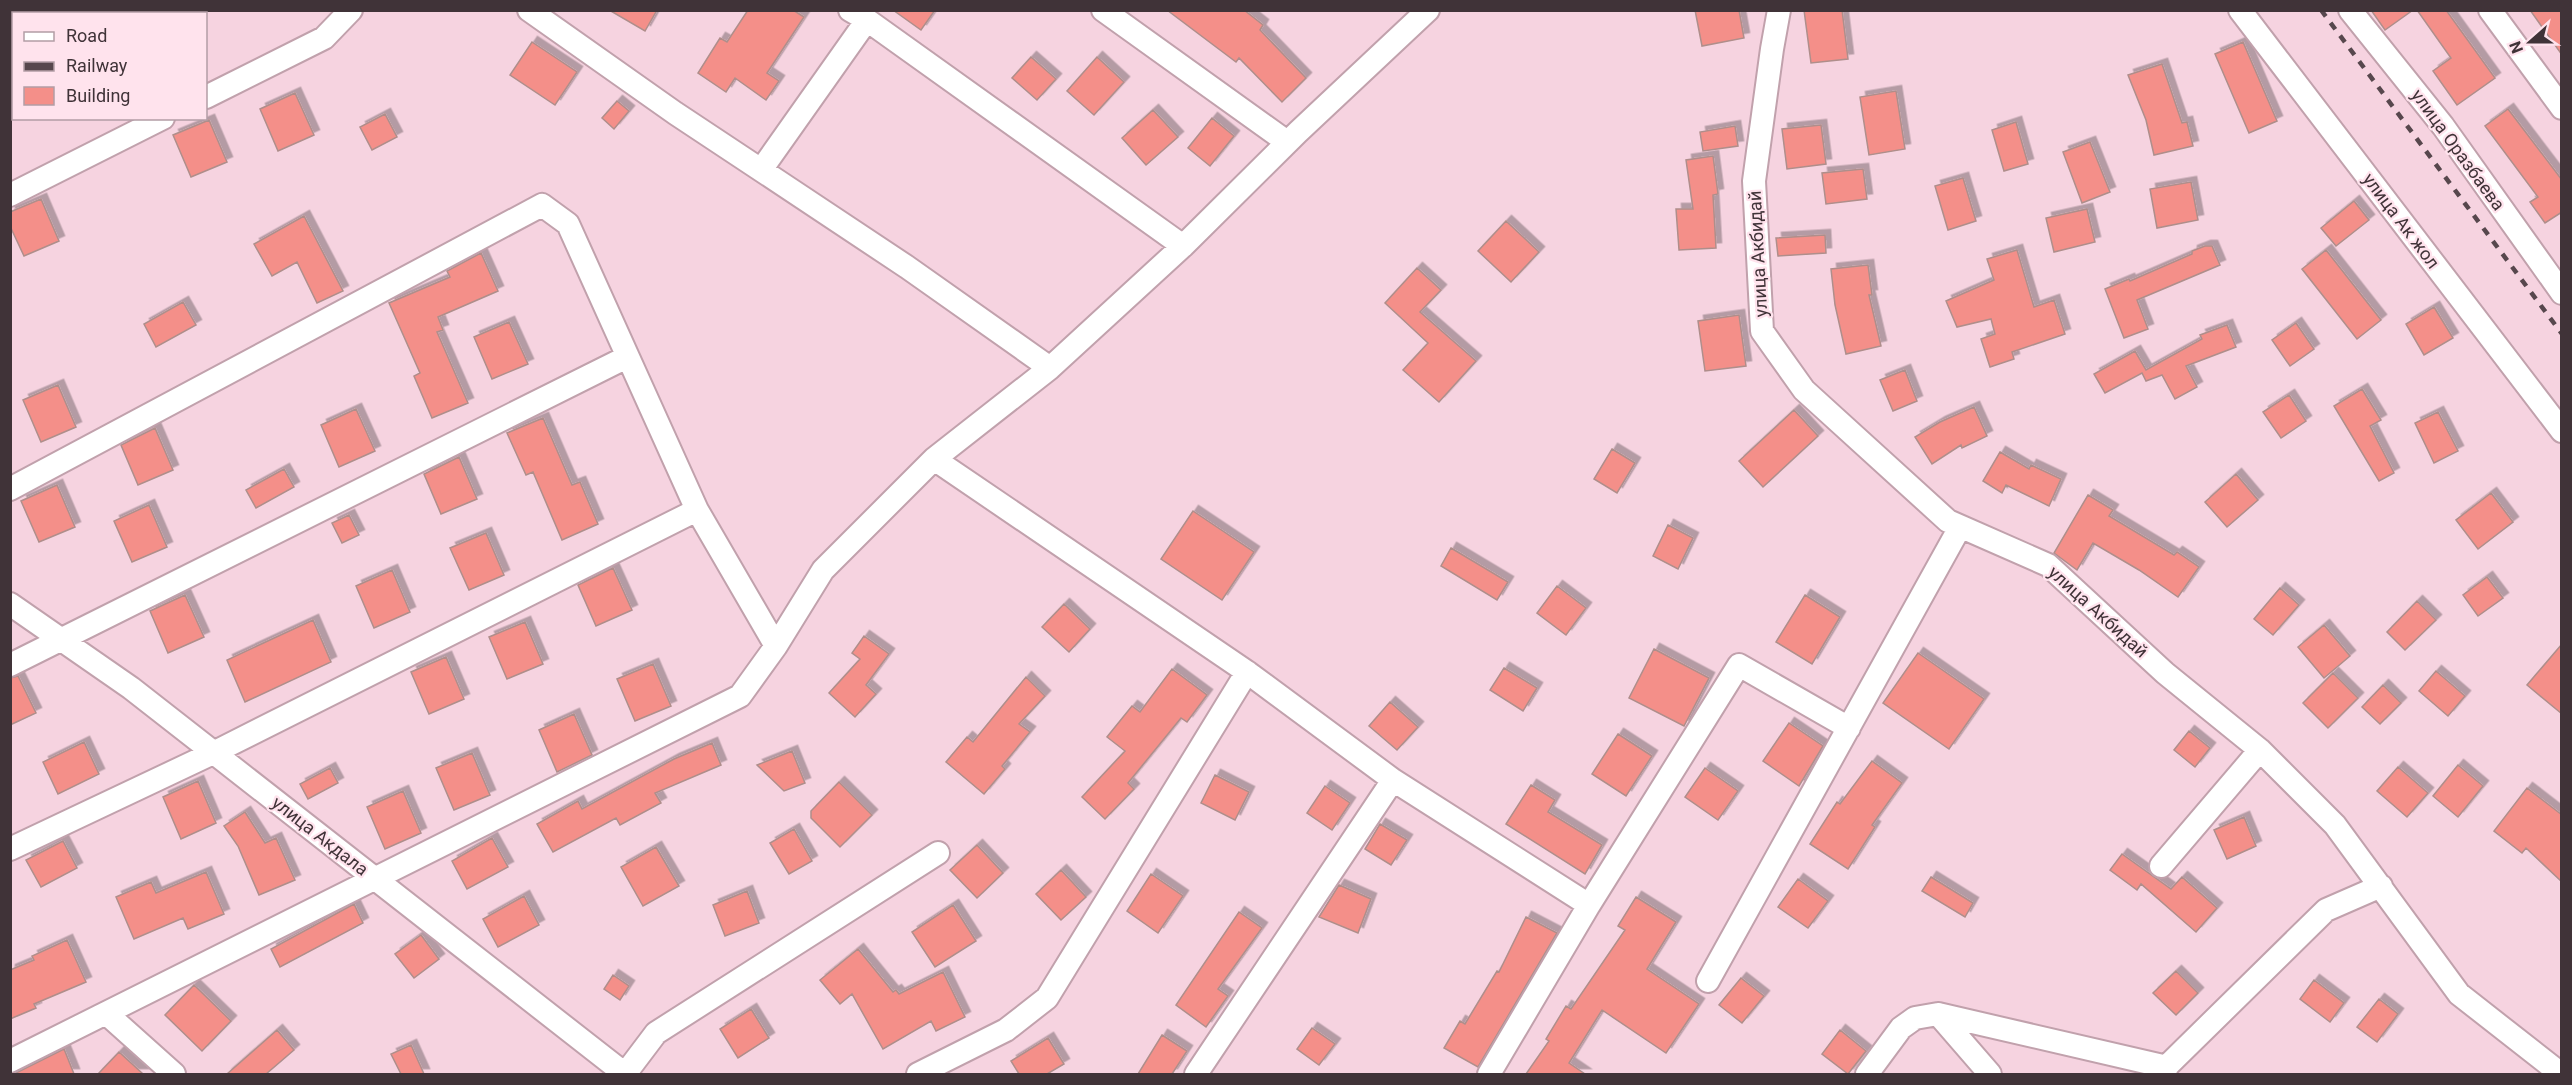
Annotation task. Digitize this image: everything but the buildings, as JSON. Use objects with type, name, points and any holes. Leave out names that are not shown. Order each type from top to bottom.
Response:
[{"type":"street","points":[[207,96],[324,38],[351,10]]},
{"type":"street","points":[[529,10],[675,113],[907,267],[1050,368]]},
{"type":"street","points":[[1103,10],[1287,142]]},
{"type":"street","points":[[10,1061],[740,696],[776,646],[823,570],[934,459],[1050,368],[1183,246],[1287,142],[1428,10]]},
{"type":"street","name":"улица Акбидай","points":[[1779,10],[1754,181],[1762,331],[1804,390],[1948,521],[2049,565],[2165,673],[2260,750],[2335,825],[2459,994],[2561,1074]]},
{"type":"street","name":"улица Ак жол","points":[[2240,10],[2562,431]]},
{"type":"street","name":"улица Оразбаева","points":[[2350,10],[2443,126],[2562,293]]},
{"type":"street","points":[[2490,10],[2562,108]]},
{"type":"street","points":[[761,170],[858,15],[1183,246]]},
{"type":"street","points":[[10,195],[160,120]]},
{"type":"street","points":[[10,489],[542,205],[568,224],[697,510],[776,646]]},
{"type":"street","points":[[10,665],[627,357]]},
{"type":"street","points":[[934,459],[1247,672],[1394,780],[1589,905]]},
{"type":"street","points":[[10,849],[213,753],[697,510]]},
{"type":"street","points":[[1708,981],[1960,527]]},
{"type":"street","name":"улица Акдала","points":[[10,604],[131,688],[625,1074]]},
{"type":"street","points":[[1489,1074],[1589,905],[1739,665],[1849,728]]},
{"type":"street","points":[[918,1074],[1006,1030],[1047,998],[1247,672]]},
{"type":"street","points":[[2161,866],[2260,750]]},
{"type":"street","points":[[1196,1074],[1394,780]]},
{"type":"street","points":[[625,1074],[656,1033],[938,853]]},
{"type":"street","points":[[1867,1074],[1901,1028],[1915,1018],[1938,1014],[2163,1071],[2326,910],[2381,886]]},
{"type":"street","points":[[107,1014],[174,1074]]},
{"type":"street","points":[[1938,1014],[1990,1074]]},
{"type":"railway","points":[[2321,10],[2562,334]]}]
